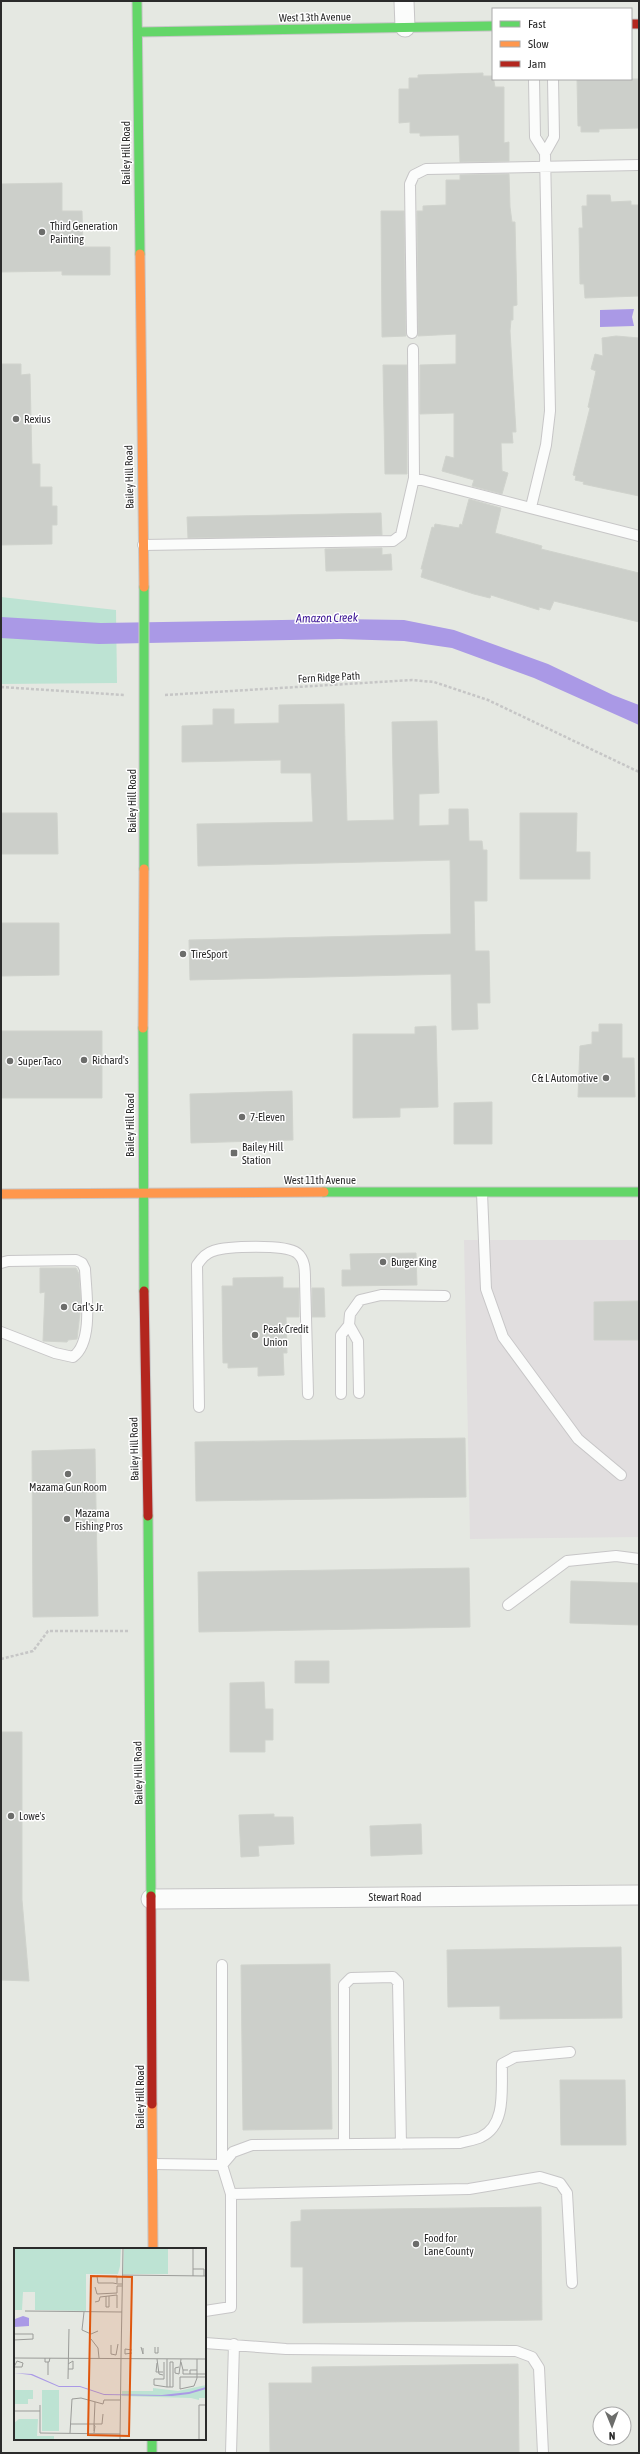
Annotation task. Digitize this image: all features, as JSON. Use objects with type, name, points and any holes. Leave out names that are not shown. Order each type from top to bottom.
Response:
[{"type":"main road","name":"Bailey Hill Road","points":[[137,1],[144,611],[142,1193],[151,1899],[153,2248]]},
{"type":"main road","name":"West 13th Avenue","points":[[138,32],[492,26]]},
{"type":"main road","name":"West 11th Avenue","points":[[1,1194],[639,1192]]},
{"type":"main road","points":[[152,2440],[152,2453]]},
{"type":"street","points":[[404,1],[404,28]]},
{"type":"street","name":"Stewart Road","points":[[151,1899],[639,1895]]},
{"type":"lane","points":[[534,80],[535,137],[545,153]]},
{"type":"lane","points":[[531,507],[546,445],[550,411],[545,153],[554,137],[553,80]]},
{"type":"lane","points":[[412,333],[410,184],[414,175],[426,169],[639,165]]},
{"type":"lane","points":[[143,545],[393,541],[401,534],[414,478],[413,349]]},
{"type":"lane","points":[[414,478],[639,536]]},
{"type":"lane","points":[[482,1193],[486,1289],[503,1337],[578,1439],[621,1475]]},
{"type":"lane","points":[[199,1407],[197,1265],[207,1254],[222,1249],[279,1248],[290,1249],[299,1254],[304,1264],[305,1279],[308,1394]]},
{"type":"lane","points":[[1,1263],[8,1261],[76,1260],[82,1263],[85,1269],[86,1336],[80,1352],[73,1357],[55,1353],[1,1332]]},
{"type":"lane","points":[[341,1394],[341,1335],[349,1325],[354,1306],[360,1300],[368,1297],[445,1296]]},
{"type":"lane","points":[[349,1325],[358,1341],[359,1393]]},
{"type":"lane","points":[[508,1606],[567,1561],[616,1556],[639,1560]]},
{"type":"lane","points":[[206,2311],[231,2308],[231,2194],[222,2165],[222,1966]]},
{"type":"lane","points":[[344,2144],[344,1985],[351,1978],[393,1977],[398,1982],[401,2144]]},
{"type":"lane","points":[[222,2165],[233,2152],[252,2145],[460,2143],[481,2137],[492,2130],[500,2114],[502,2064],[515,2057],[570,2052]]},
{"type":"lane","points":[[153,2164],[222,2165]]},
{"type":"lane","points":[[231,2194],[469,2190],[540,2177],[560,2183],[567,2193],[572,2283]]},
{"type":"lane","points":[[206,2343],[286,2349],[516,2351],[532,2357],[539,2368],[542,2453]]},
{"type":"lane","points":[[231,2453],[234,2344]]},
{"type":"path","name":"Fern Ridge Path","points":[[1,687],[144,696],[412,680],[434,682],[488,700],[639,772]]},
{"type":"path","points":[[1,1659],[33,1651],[48,1631],[148,1630]]},
{"type":"shaded area","points":[[634,309],[632,317],[634,326],[600,327],[600,310]]},
{"type":"shaded area","points":[[1,617],[101,623],[338,619],[404,620],[454,630],[548,664],[613,695],[639,705],[639,725],[534,678],[452,648],[404,641],[340,639],[99,644],[1,638]]},
{"type":"shaded area","points":[[464,1240],[639,1240],[639,1537],[470,1539]]},
{"type":"green space","points":[[1,597],[116,610],[117,683],[1,684]]},
{"type":"building","points":[[483,73],[483,76],[492,76],[495,87],[504,87],[504,143],[509,142],[509,161],[460,162],[459,135],[420,136],[420,133],[410,133],[410,122],[399,123],[399,89],[409,89],[409,78],[418,78],[418,75]]},
{"type":"building","points":[[639,79],[639,128],[599,129],[599,132],[581,132],[581,126],[578,126],[577,80]]},
{"type":"building","points":[[509,174],[510,207],[512,222],[515,222],[517,305],[513,306],[513,320],[511,320],[510,331],[516,432],[512,432],[513,443],[501,443],[502,471],[508,473],[502,494],[472,486],[474,480],[442,471],[446,456],[454,458],[454,413],[420,414],[420,365],[456,364],[456,334],[418,336],[417,211],[423,211],[423,206],[446,205],[446,180],[460,180],[460,175]]},
{"type":"building","name":"Third Generation Painting","points":[[62,183],[62,211],[82,211],[83,247],[110,247],[110,275],[62,275],[62,271],[1,272],[1,184]]},
{"type":"building","points":[[587,195],[610,195],[611,202],[631,201],[631,205],[639,205],[639,296],[585,298],[584,284],[580,284],[579,228],[583,228],[582,206],[587,206]]},
{"type":"building","points":[[381,211],[404,211],[406,336],[382,337]]},
{"type":"building","points":[[616,336],[639,338],[639,496],[583,484],[584,482],[575,480],[576,476],[573,475],[590,408],[588,407],[596,371],[591,369],[595,354],[603,356],[602,338]]},
{"type":"building","name":"Rexius","points":[[1,364],[21,364],[21,375],[30,374],[32,464],[40,464],[40,487],[52,487],[52,506],[57,506],[57,525],[52,525],[52,544],[1,545]]},
{"type":"building","points":[[383,365],[407,365],[407,474],[385,474]]},
{"type":"building","points":[[469,499],[501,508],[495,533],[542,546],[541,549],[639,573],[639,622],[554,601],[550,610],[539,607],[539,610],[491,595],[490,598],[474,594],[421,577],[423,569],[421,569],[432,527],[434,528],[435,524],[459,528],[460,524],[462,525]]},
{"type":"building","points":[[381,513],[382,535],[188,538],[187,517]]},
{"type":"building","points":[[382,548],[382,555],[391,554],[392,570],[326,571],[325,549]]},
{"type":"building","points":[[344,704],[347,821],[394,820],[392,722],[437,721],[439,793],[419,794],[419,826],[449,825],[449,809],[468,809],[469,841],[482,841],[483,850],[487,850],[487,901],[474,901],[475,951],[489,951],[490,1003],[477,1003],[478,1029],[452,1030],[451,974],[190,980],[189,940],[451,934],[450,860],[198,866],[197,824],[313,822],[311,773],[281,773],[281,760],[182,762],[182,726],[213,725],[213,709],[234,709],[234,724],[279,723],[279,705]]},
{"type":"building","points":[[1,813],[57,813],[58,854],[1,854]]},
{"type":"building","points":[[520,813],[577,813],[576,852],[590,852],[590,879],[520,879]]},
{"type":"building","points":[[1,923],[59,923],[59,975],[1,976]]},
{"type":"building","name":"C & L Automotive","points":[[599,1024],[622,1024],[622,1058],[634,1058],[635,1097],[578,1097],[580,1046],[592,1044],[592,1032],[599,1032]]},
{"type":"building","points":[[436,1026],[438,1107],[400,1108],[400,1117],[353,1118],[353,1034],[415,1034],[415,1027]]},
{"type":"building","points":[[1,1031],[102,1031],[102,1098],[1,1098]]},
{"type":"building","name":"7-Eleven","points":[[292,1091],[293,1140],[191,1143],[190,1094]]},
{"type":"building","points":[[492,1102],[492,1144],[454,1144],[454,1103]]},
{"type":"building","name":"Burger King","points":[[416,1253],[417,1285],[342,1286],[342,1270],[351,1270],[350,1254]]},
{"type":"building","name":"Carl's Jr.","points":[[40,1268],[76,1268],[79,1274],[81,1304],[77,1339],[68,1340],[67,1342],[43,1341],[45,1292],[40,1293]]},
{"type":"building","name":"Peak Credit Union","points":[[283,1277],[283,1288],[299,1288],[299,1317],[286,1317],[287,1353],[283,1353],[284,1375],[258,1376],[258,1367],[228,1368],[228,1363],[223,1363],[222,1286],[233,1286],[233,1278]]},
{"type":"building","points":[[312,1288],[324,1288],[325,1317],[312,1317]]},
{"type":"building","points":[[639,1301],[639,1340],[594,1340],[594,1302]]},
{"type":"building","points":[[465,1438],[466,1497],[196,1501],[195,1442]]},
{"type":"building","points":[[95,1449],[98,1616],[33,1617],[32,1451]]},
{"type":"building","points":[[469,1568],[470,1627],[199,1632],[198,1572]]},
{"type":"building","points":[[571,1581],[639,1583],[639,1625],[570,1623]]},
{"type":"building","points":[[295,1661],[329,1661],[329,1683],[295,1683]]},
{"type":"building","points":[[264,1682],[265,1709],[273,1709],[273,1740],[265,1740],[265,1752],[230,1752],[230,1683]]},
{"type":"building","name":"Lowe's","points":[[1,1732],[22,1732],[22,1900],[29,1981],[1,1980]]},
{"type":"building","points":[[274,1814],[274,1817],[293,1817],[294,1844],[258,1846],[259,1856],[241,1857],[239,1815]]},
{"type":"building","points":[[421,1824],[422,1854],[371,1856],[370,1826]]},
{"type":"building","points":[[621,1947],[622,2018],[500,2019],[500,2006],[448,2007],[447,1950]]},
{"type":"building","points":[[330,1964],[332,2129],[243,2130],[241,1965]]},
{"type":"building","points":[[560,2080],[625,2080],[626,2145],[561,2145]]},
{"type":"building","name":"Food for Lane County","points":[[541,2207],[542,2320],[303,2323],[303,2267],[291,2267],[291,2222],[301,2221],[301,2210]]},
{"type":"building","points":[[518,2364],[519,2453],[270,2453],[269,2383],[312,2383],[312,2367]]},
{"type":"traffic: fast","points":[[137,1],[140,254]]},
{"type":"traffic: fast","points":[[138,32],[492,26]]},
{"type":"traffic: fast","points":[[144,587],[144,869]]},
{"type":"traffic: fast","points":[[143,1028],[144,1291]]},
{"type":"traffic: fast","points":[[324,1192],[639,1192]]},
{"type":"traffic: fast","points":[[148,1516],[151,1896]]},
{"type":"traffic: fast","points":[[152,2440],[152,2453]]},
{"type":"traffic: slow","points":[[140,254],[144,587]]},
{"type":"traffic: slow","points":[[143,1028],[144,869]]},
{"type":"traffic: slow","points":[[1,1194],[324,1192]]},
{"type":"traffic: slow","points":[[152,2104],[153,2248]]},
{"type":"traffic: jam","points":[[632,24],[639,24]]},
{"type":"traffic: jam","points":[[144,1291],[148,1516]]},
{"type":"traffic: jam","points":[[151,1896],[152,2104]]},
{"type":"place","name":"Third Generation Painting","points":[[42,232]]},
{"type":"place","name":"Rexius","points":[[16,419]]},
{"type":"place","name":"TireSport","points":[[183,954]]},
{"type":"place","name":"Richard's","points":[[84,1060]]},
{"type":"place","name":"Super Taco","points":[[10,1061]]},
{"type":"place","name":"C & L Automotive","points":[[606,1078]]},
{"type":"place","name":"7-Eleven","points":[[242,1117]]},
{"type":"place","name":"Bailey Hill Station","points":[[234,1153]]},
{"type":"place","name":"Burger King","points":[[383,1262]]},
{"type":"place","name":"Carl's Jr.","points":[[64,1307]]},
{"type":"place","name":"Peak Credit Union","points":[[255,1335]]},
{"type":"place","name":"Mazama Gun Room","points":[[68,1474]]},
{"type":"place","name":"Mazama Fishing Pros","points":[[67,1519]]},
{"type":"place","name":"Lowe's","points":[[11,1816]]},
{"type":"place","name":"Food for Lane County","points":[[416,2244]]},
{"type":"water label","name":"Amazon Creek","points":[[327,618]]}]
